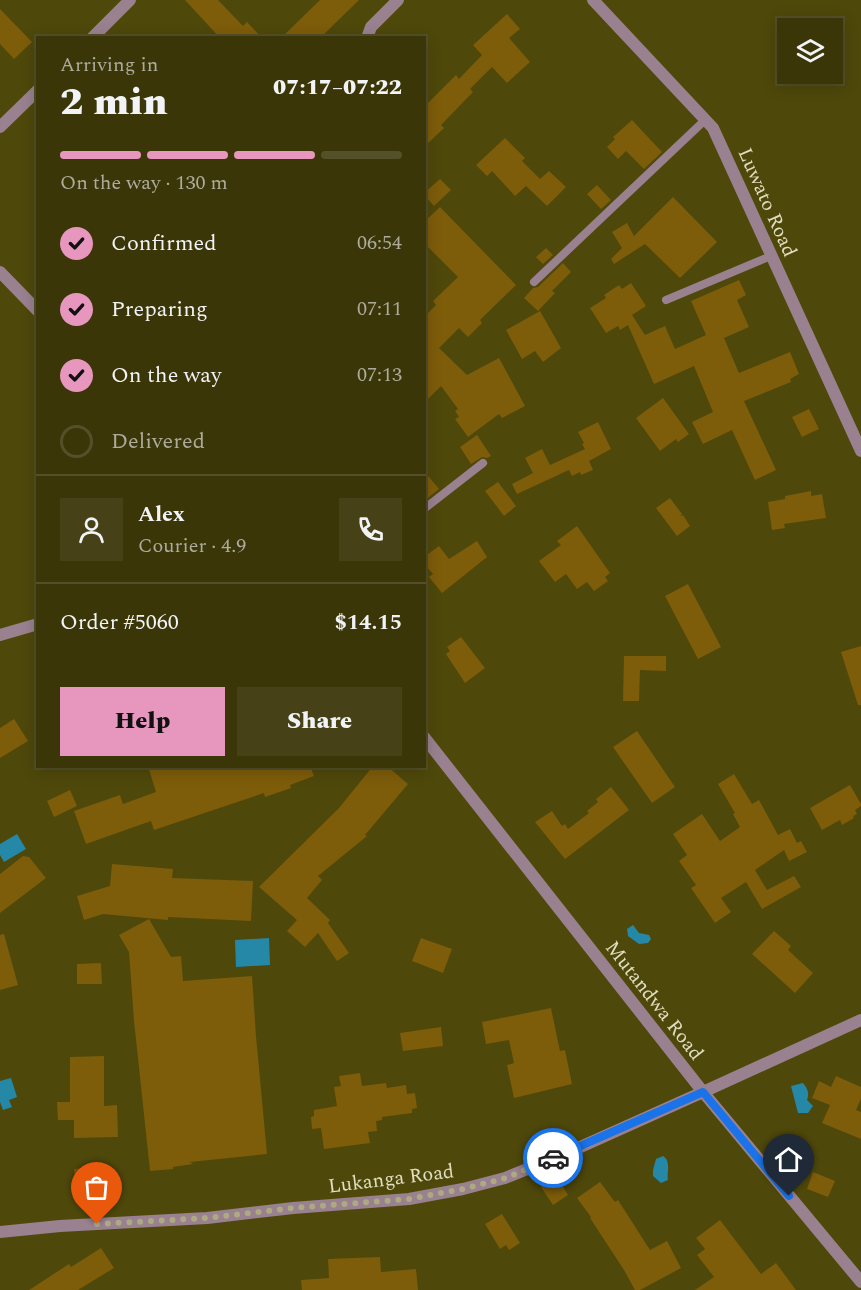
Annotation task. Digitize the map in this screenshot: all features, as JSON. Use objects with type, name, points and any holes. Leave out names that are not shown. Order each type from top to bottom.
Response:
[{"type":"street","points":[[94,36],[130,0]]},
{"type":"street","points":[[368,36],[371,27],[399,0]]},
{"type":"street","name":"Luwato Road","points":[[593,0],[713,128],[861,451]]},
{"type":"street","points":[[0,127],[36,92]]},
{"type":"street","points":[[0,272],[36,309]]},
{"type":"street","points":[[0,635],[36,625]]},
{"type":"street","name":"Mutandwa Road","points":[[426,740],[703,1092],[861,1282]]},
{"type":"street","name":"Lukanga Road","points":[[0,1232],[60,1226],[207,1218],[293,1208],[409,1199],[463,1189],[506,1178],[567,1153],[861,1020]]},
{"type":"lane","points":[[534,282],[705,120]]},
{"type":"lane","points":[[666,300],[771,256]]},
{"type":"lane","points":[[426,507],[483,463]]},
{"type":"water","points":[[17,834],[26,849],[4,862],[0,855],[0,844]]},
{"type":"water","points":[[633,925],[639,933],[649,935],[651,939],[648,943],[639,944],[628,936],[627,929]]},
{"type":"water","points":[[269,938],[270,965],[236,967],[235,940]]},
{"type":"water","points":[[11,1078],[17,1097],[9,1100],[12,1107],[3,1110],[0,1102],[0,1081]]},
{"type":"water","points":[[803,1083],[808,1091],[807,1100],[813,1106],[808,1113],[798,1113],[791,1086]]},
{"type":"water","points":[[663,1156],[668,1163],[668,1180],[661,1183],[653,1176],[653,1170],[656,1159]]},
{"type":"building","points":[[185,0],[218,0],[243,26],[247,22],[260,36],[218,36]]},
{"type":"building","points":[[320,0],[359,0],[322,36],[283,36]]},
{"type":"building","points":[[0,9],[32,42],[14,59],[0,44]]},
{"type":"building","points":[[507,14],[520,29],[509,38],[530,62],[507,83],[492,67],[470,89],[473,92],[441,125],[444,128],[426,145],[426,105],[456,75],[459,79],[482,55],[473,45]]},
{"type":"building","points":[[632,120],[662,152],[644,169],[626,151],[618,159],[607,147],[615,139],[613,137]]},
{"type":"building","points":[[505,138],[525,158],[522,161],[540,179],[549,171],[566,187],[547,206],[526,186],[515,196],[492,171],[487,176],[476,165]]},
{"type":"building","points":[[440,179],[451,190],[434,206],[426,197],[426,191]]},
{"type":"building","points":[[597,185],[611,200],[601,209],[587,194]]},
{"type":"building","points":[[673,197],[717,242],[680,278],[645,244],[614,264],[611,259],[622,248],[612,232],[627,223],[634,236]]},
{"type":"building","points":[[440,207],[516,285],[480,320],[482,323],[468,337],[459,328],[439,348],[467,375],[499,358],[525,406],[502,418],[499,414],[468,437],[455,419],[459,417],[455,411],[458,409],[441,386],[426,401],[426,315],[436,305],[433,301],[458,277],[426,245],[426,220]]},
{"type":"building","points":[[546,248],[553,255],[543,264],[536,257]]},
{"type":"building","points":[[563,263],[571,272],[552,291],[555,293],[538,311],[524,298]]},
{"type":"building","points":[[739,280],[746,295],[737,300],[749,327],[724,338],[739,373],[790,352],[799,374],[790,379],[791,382],[744,401],[776,470],[755,480],[732,430],[703,444],[692,422],[713,412],[694,366],[654,384],[628,325],[620,330],[618,326],[606,333],[590,308],[606,298],[604,295],[619,285],[622,289],[631,283],[646,306],[632,315],[645,335],[665,326],[675,349],[706,335],[691,301]]},
{"type":"building","points":[[540,311],[561,348],[543,362],[535,351],[522,359],[506,330]]},
{"type":"building","points":[[663,398],[689,434],[678,442],[676,439],[660,451],[636,418]]},
{"type":"building","points":[[809,409],[819,429],[802,437],[792,417]]},
{"type":"building","points":[[598,422],[611,449],[589,461],[593,470],[572,476],[569,470],[517,494],[512,484],[533,473],[525,458],[542,449],[550,465],[585,449],[578,432]]},
{"type":"building","points":[[477,435],[491,456],[482,457],[471,464],[460,447]]},
{"type":"building","points":[[426,473],[439,489],[426,499]]},
{"type":"building","points":[[498,482],[516,506],[504,516],[485,491]]},
{"type":"building","points":[[811,491],[811,496],[822,494],[826,518],[784,524],[785,528],[772,530],[768,502]]},
{"type":"building","points":[[670,498],[682,514],[680,516],[683,515],[690,526],[677,536],[656,508]]},
{"type":"building","points":[[577,526],[610,573],[605,577],[608,581],[594,591],[587,582],[577,589],[566,574],[555,582],[539,561],[561,545],[557,541]]},
{"type":"building","points":[[477,541],[487,557],[442,593],[429,577],[433,574],[426,566],[426,556],[439,546],[449,559]]},
{"type":"building","points":[[688,584],[721,647],[698,659],[665,596]]},
{"type":"building","points":[[461,637],[485,668],[465,683],[446,654],[450,651],[447,647]]},
{"type":"building","points":[[861,646],[861,705],[858,705],[841,652]]},
{"type":"building","points":[[624,656],[666,656],[666,671],[640,670],[639,701],[623,701]]},
{"type":"building","points":[[14,719],[28,741],[0,758],[0,728]]},
{"type":"building","points":[[637,731],[675,787],[652,803],[613,747]]},
{"type":"building","points":[[149,768],[311,768],[314,776],[290,785],[291,788],[265,797],[264,793],[154,830],[151,821],[86,844],[74,811],[120,795],[123,804],[156,792]]},
{"type":"building","points":[[371,768],[389,768],[408,784],[365,835],[367,836],[318,876],[322,880],[307,898],[330,920],[328,923],[349,953],[337,961],[318,933],[305,947],[287,931],[297,920],[259,887],[339,808]]},
{"type":"building","points":[[734,774],[752,804],[759,800],[778,835],[790,829],[797,843],[801,841],[807,852],[789,861],[784,850],[755,870],[767,890],[794,876],[801,887],[762,909],[746,882],[721,898],[731,912],[715,923],[691,888],[696,885],[679,861],[687,855],[673,834],[702,814],[720,841],[740,827],[733,814],[735,813],[718,784]]},
{"type":"building","points":[[850,785],[861,804],[855,810],[857,814],[842,825],[840,820],[822,830],[810,808]]},
{"type":"building","points":[[611,787],[629,810],[565,859],[535,822],[552,811],[562,826],[565,824],[568,829],[589,813],[587,811],[598,802],[596,799]]},
{"type":"building","points":[[70,790],[77,806],[54,817],[47,801]]},
{"type":"building","points":[[23,856],[29,857],[46,878],[0,913],[0,874]]},
{"type":"building","points":[[112,864],[173,869],[172,878],[253,881],[251,921],[168,917],[168,920],[103,914],[84,920],[77,896],[110,886]]},
{"type":"building","points":[[149,919],[171,957],[181,956],[183,981],[252,976],[267,1154],[190,1162],[193,1164],[150,1171],[129,952],[119,935]]},
{"type":"building","points":[[774,931],[791,946],[788,950],[813,973],[795,993],[752,954]]},
{"type":"building","points":[[4,934],[18,985],[0,990],[0,935]]},
{"type":"building","points":[[421,938],[452,949],[443,973],[412,961]]},
{"type":"building","points":[[101,963],[102,984],[77,984],[77,964]]},
{"type":"building","points":[[551,1008],[560,1051],[565,1050],[572,1084],[514,1098],[507,1065],[514,1063],[509,1040],[486,1044],[482,1022]]},
{"type":"building","points":[[441,1027],[443,1046],[403,1051],[400,1033]]},
{"type":"building","points":[[104,1056],[104,1106],[117,1105],[118,1137],[74,1138],[74,1120],[58,1120],[57,1102],[70,1102],[70,1057]]},
{"type":"building","points":[[360,1073],[362,1086],[386,1083],[387,1088],[406,1085],[407,1094],[415,1093],[417,1108],[412,1109],[412,1113],[382,1117],[382,1120],[376,1121],[377,1131],[368,1132],[370,1143],[324,1149],[321,1128],[312,1129],[311,1117],[314,1116],[314,1110],[337,1106],[334,1087],[341,1086],[339,1076]]},
{"type":"building","points":[[836,1076],[861,1087],[861,1099],[856,1110],[861,1112],[861,1139],[822,1123],[830,1105],[812,1098],[819,1081],[831,1087]]},
{"type":"building","points":[[87,1168],[90,1195],[77,1197],[74,1169]]},
{"type":"building","points":[[813,1172],[835,1181],[828,1197],[807,1189]]},
{"type":"building","points":[[557,1177],[568,1195],[553,1205],[541,1187]]},
{"type":"building","points":[[600,1182],[615,1202],[618,1200],[650,1250],[667,1241],[681,1268],[640,1290],[635,1290],[577,1198]]},
{"type":"building","points":[[502,1214],[520,1243],[509,1250],[506,1245],[500,1249],[485,1224]]},
{"type":"building","points":[[720,1220],[761,1274],[776,1263],[796,1290],[695,1290],[714,1277],[697,1255],[705,1249],[696,1238]]},
{"type":"building","points":[[101,1248],[114,1268],[78,1290],[29,1290],[69,1264],[71,1267]]},
{"type":"building","points":[[380,1257],[381,1272],[416,1269],[418,1290],[302,1290],[301,1280],[329,1278],[328,1259]]},
{"type":"way so far","points":[[97,1224],[207,1218],[293,1208],[409,1199],[506,1178],[553,1158]]},
{"type":"route","points":[[553,1158],[703,1092],[789,1196]]}]
